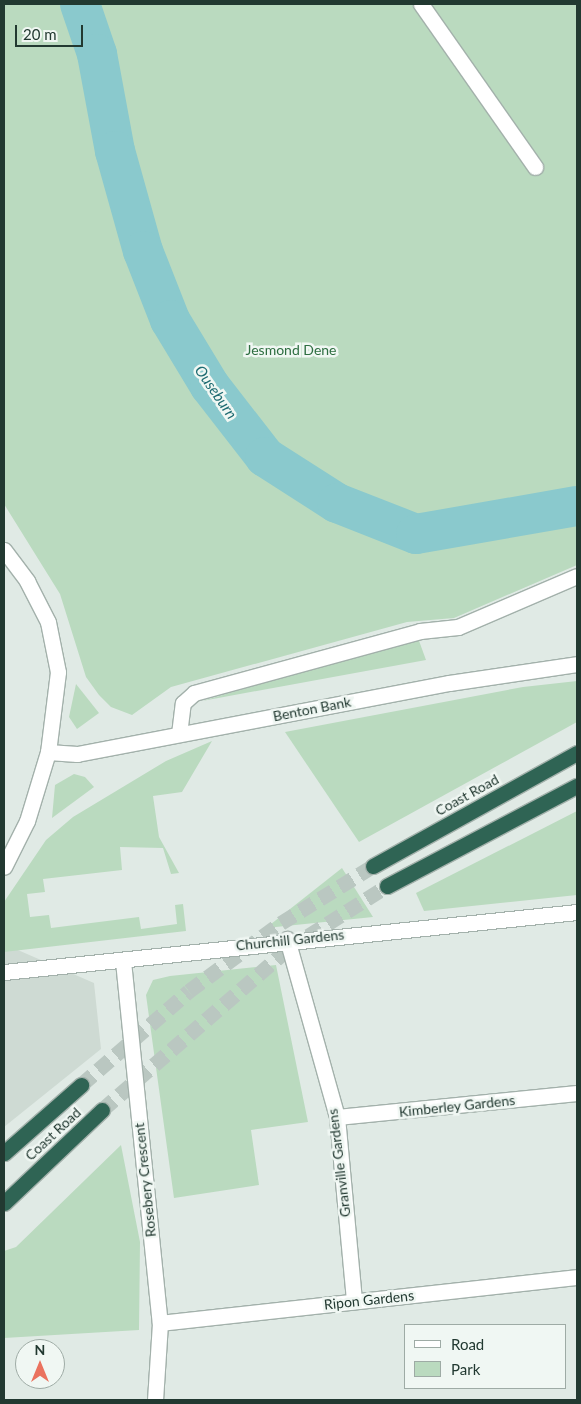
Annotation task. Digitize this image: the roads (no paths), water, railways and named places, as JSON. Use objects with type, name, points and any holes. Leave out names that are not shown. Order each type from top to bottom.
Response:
[{"type":"highway","name":"Coast Road","points":[[373,866],[577,753]]},
{"type":"highway","points":[[387,886],[577,786]]},
{"type":"highway","name":"Coast Road","points":[[4,1153],[80,1085]]},
{"type":"highway","name":"Coast Road","points":[[4,1203],[102,1110]]},
{"type":"street","points":[[421,4],[535,167]]},
{"type":"street","points":[[4,550],[37,599],[54,644],[56,705],[48,752],[27,821],[4,867]]},
{"type":"street","points":[[179,734],[183,703],[194,693],[420,631],[458,627],[577,576]]},
{"type":"street","name":"Benton Bank","points":[[48,752],[77,754],[467,680],[577,664]]},
{"type":"street","name":"Churchill Gardens","points":[[4,972],[123,961],[287,940],[577,912]]},
{"type":"street","name":"Granville Gardens","points":[[287,940],[337,1117],[354,1302]]},
{"type":"street","name":"Rosebery Crescent","points":[[123,961],[160,1323],[155,1400]]},
{"type":"street","name":"Kimberley Gardens","points":[[337,1117],[577,1093]]},
{"type":"street","name":"Ripon Gardens","points":[[160,1323],[577,1277]]},
{"type":"waterway","name":"Ouseburn","points":[[80,4],[97,54],[115,151],[143,251],[170,320],[210,386],[265,457],[337,503],[416,534],[577,506]]},
{"type":"tunnel","points":[[81,1085],[189,991],[281,923],[373,866]]},
{"type":"tunnel","points":[[102,1110],[289,948],[387,886]]},
{"type":"park label","name":"Jesmond Dene","points":[[291,350]]}]
